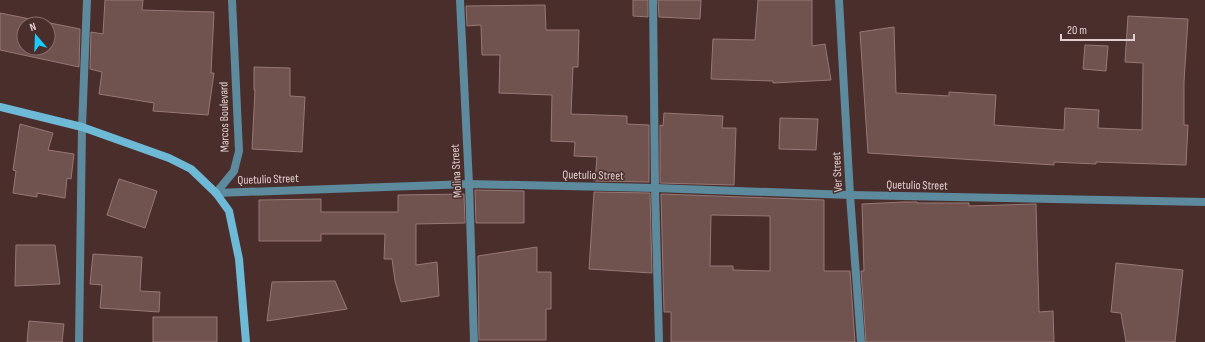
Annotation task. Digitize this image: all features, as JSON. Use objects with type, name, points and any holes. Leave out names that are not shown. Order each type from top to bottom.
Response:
[{"type":"main road","points":[[0,107],[82,127],[169,158],[191,169],[216,193],[229,211],[239,259],[246,342]]},
{"type":"street","points":[[79,342],[82,127],[87,0]]},
{"type":"street","name":"Marcos Boulevard","points":[[216,193],[234,171],[239,151],[232,0]]},
{"type":"street","name":"Molina Street","points":[[460,0],[469,184],[474,342]]},
{"type":"street","points":[[653,0],[655,188],[660,342]]},
{"type":"street","name":"Ver Street","points":[[839,0],[850,195],[861,342]]},
{"type":"street","name":"Quetulio Street","points":[[216,193],[469,184],[655,188],[850,195],[1205,202]]},
{"type":"building","points":[[105,0],[143,0],[142,10],[214,12],[211,73],[214,73],[208,115],[153,111],[154,103],[99,94],[102,72],[90,69],[91,32],[103,34]]},
{"type":"building","points":[[633,0],[648,0],[648,17],[633,16]]},
{"type":"building","points":[[658,0],[701,0],[700,19],[659,17]]},
{"type":"building","points":[[758,0],[812,0],[812,46],[825,44],[831,80],[773,83],[773,81],[711,79],[713,39],[755,40]]},
{"type":"building","points":[[545,5],[546,30],[579,30],[578,67],[573,67],[571,114],[627,116],[627,124],[649,125],[649,182],[595,181],[597,157],[574,156],[575,142],[551,141],[552,95],[499,93],[500,55],[482,55],[481,25],[467,26],[466,6]]},
{"type":"building","points":[[0,13],[16,16],[16,53],[0,50]]},
{"type":"building","points":[[1128,16],[1188,19],[1184,82],[1184,125],[1188,125],[1186,165],[1054,162],[1054,165],[868,153],[860,32],[894,27],[896,93],[949,96],[949,92],[996,95],[994,125],[1064,130],[1065,108],[1099,110],[1098,128],[1142,130],[1143,63],[1125,62]]},
{"type":"building","points":[[56,24],[80,29],[79,67],[28,56],[56,56]]},
{"type":"building","points":[[1085,45],[1108,46],[1106,71],[1083,69]]},
{"type":"building","points":[[254,67],[290,68],[290,96],[305,97],[302,152],[252,149],[255,90]]},
{"type":"building","points":[[664,113],[723,116],[722,128],[736,128],[734,185],[660,183],[660,125],[663,126]]},
{"type":"building","points":[[780,118],[818,119],[816,150],[779,149]]},
{"type":"building","points":[[20,124],[53,133],[48,150],[74,154],[71,179],[67,178],[65,198],[37,193],[37,197],[13,193],[16,171],[13,170]]},
{"type":"building","points":[[119,179],[157,191],[145,228],[107,215]]},
{"type":"building","points":[[475,190],[524,191],[524,223],[476,223]]},
{"type":"building","points":[[594,192],[650,193],[652,273],[589,269]]},
{"type":"building","points":[[464,194],[465,223],[416,224],[416,265],[437,262],[439,296],[401,302],[395,281],[392,259],[384,259],[385,234],[321,234],[321,241],[259,241],[259,200],[321,199],[321,212],[398,212],[398,195]]},
{"type":"building","points":[[661,194],[824,200],[824,271],[850,271],[855,342],[671,342],[671,312],[664,312]],"holes":[[[711,215],[770,216],[770,271],[733,270],[733,266],[710,266]]]},
{"type":"building","points":[[903,202],[969,203],[969,206],[1036,204],[1039,312],[1053,311],[1054,342],[866,342],[861,271],[864,271],[862,204]]},
{"type":"building","points":[[16,245],[55,245],[60,284],[15,286]]},
{"type":"building","points":[[537,247],[537,272],[551,272],[551,309],[546,309],[546,340],[479,340],[478,256]]},
{"type":"building","points":[[93,254],[142,257],[140,291],[160,292],[159,312],[100,308],[102,285],[90,284]]},
{"type":"building","points":[[1116,263],[1183,270],[1175,342],[1126,342],[1121,313],[1111,312]]},
{"type":"building","points":[[335,281],[347,309],[267,321],[272,282]]},
{"type":"building","points":[[153,317],[217,317],[217,342],[153,342]]},
{"type":"building","points":[[29,321],[64,324],[62,342],[27,342]]}]
